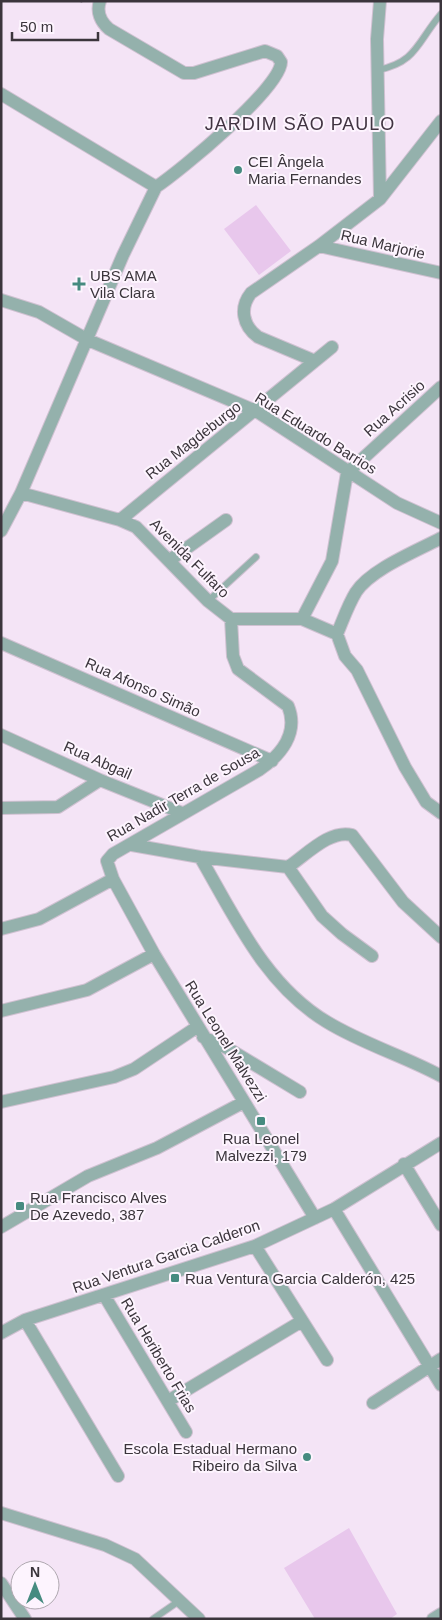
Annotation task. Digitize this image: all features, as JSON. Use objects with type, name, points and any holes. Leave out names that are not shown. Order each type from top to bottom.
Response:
[{"type":"street","points":[[3,525],[21,493],[123,255],[156,187],[199,155],[267,88],[278,75],[281,67],[277,56],[271,52],[258,52],[194,73],[184,73],[109,29],[103,23],[100,15],[98,6],[100,1]]},
{"type":"street","points":[[380,1],[378,70],[380,199]]},
{"type":"street","points":[[1,94],[156,187]]},
{"type":"street","points":[[315,361],[258,337],[247,326],[243,310],[245,301],[251,293],[319,246],[380,199],[441,121]]},
{"type":"street","name":"Rua Marjorie","points":[[319,246],[441,273]]},
{"type":"street","name":"Rua Eduardo Barrios","points":[[1,300],[39,312],[88,340],[256,411],[347,473],[397,503],[441,523]]},
{"type":"street","name":"Rua Magdeburgo","points":[[120,520],[191,460],[256,411],[332,347]]},
{"type":"street","name":"Rua Acrisio","points":[[347,473],[439,393]]},
{"type":"street","points":[[302,620],[332,561],[347,473]]},
{"type":"street","name":"Avenida Fulfaro","points":[[21,493],[120,520],[136,527],[208,601],[231,619],[302,620],[338,634]]},
{"type":"street","points":[[170,560],[226,520]]},
{"type":"street","points":[[441,538],[388,566],[357,590],[338,634],[345,656],[357,670],[405,767],[426,802],[441,813]]},
{"type":"street","name":"Rua Nadir Terra de Sousa","points":[[112,879],[107,861],[108,857],[132,845],[182,813],[272,761],[290,737],[292,715],[288,706],[238,669],[233,656],[231,619]]},
{"type":"street","name":"Rua Afonso Simão","points":[[1,643],[272,761]]},
{"type":"street","name":"Rua Abgail","points":[[1,735],[100,780],[182,813]]},
{"type":"street","points":[[1,808],[58,807],[100,780]]},
{"type":"street","points":[[132,845],[200,857],[288,867],[334,835],[345,833],[352,835],[412,912],[441,937]]},
{"type":"street","points":[[200,857],[271,974],[304,1007],[327,1022],[441,1076]]},
{"type":"street","points":[[288,867],[322,916],[342,934],[372,956]]},
{"type":"street","points":[[1,929],[39,919],[112,879]]},
{"type":"street","name":"Rua Leonel Malvezzi","points":[[112,879],[200,1032],[315,1218]]},
{"type":"street","points":[[1,1012],[86,990],[154,954]]},
{"type":"street","points":[[1,1102],[114,1077],[200,1032],[300,1092]]},
{"type":"street","points":[[1,1226],[88,1176],[157,1148],[244,1102]]},
{"type":"street","name":"Rua Ventura Garcia Calderon","points":[[1,1333],[25,1320],[255,1246],[334,1209],[404,1164],[441,1143]]},
{"type":"street","points":[[404,1164],[441,1225]]},
{"type":"street","points":[[334,1209],[441,1385]]},
{"type":"street","points":[[255,1246],[327,1360]]},
{"type":"street","name":"Rua Heriberto Frias","points":[[104,1295],[186,1432]]},
{"type":"street","points":[[25,1320],[118,1476]]},
{"type":"street","points":[[168,1401],[302,1321]]},
{"type":"street","points":[[373,1402],[441,1359]]},
{"type":"street","points":[[1,1513],[121,1552],[135,1559],[200,1619]]},
{"type":"street","points":[[1,1583],[25,1619]]},
{"type":"street","points":[[433,1619],[441,1614]]},
{"type":"lane","points":[[378,70],[406,61],[416,49],[429,27],[441,14]]},
{"type":"lane","points":[[208,601],[256,557]]},
{"type":"lane","points":[[154,1619],[179,1601]]},
{"type":"shaded area","points":[[256,205],[291,251],[259,275],[224,229]]},
{"type":"shaded area","points":[[349,1528],[397,1614],[390,1619],[315,1619],[284,1568]]},
{"type":"place","name":"CEI Ângela Maria Fernandes","points":[[238,170]]},
{"type":"place","name":"UBS AMA Vila Clara","points":[[79,284]]},
{"type":"place","name":"Rua Leonel Malvezzi, 179","points":[[261,1121]]},
{"type":"place","name":"Rua Francisco Alves De Azevedo, 387","points":[[20,1206]]},
{"type":"place","name":"Rua Ventura Garcia Calderón, 425","points":[[175,1278]]},
{"type":"place","name":"Escola Estadual Hermano Ribeiro da Silva","points":[[307,1457]]},
{"type":"district","name":"JARDIM SÃO PAULO","points":[[300,124]]}]
